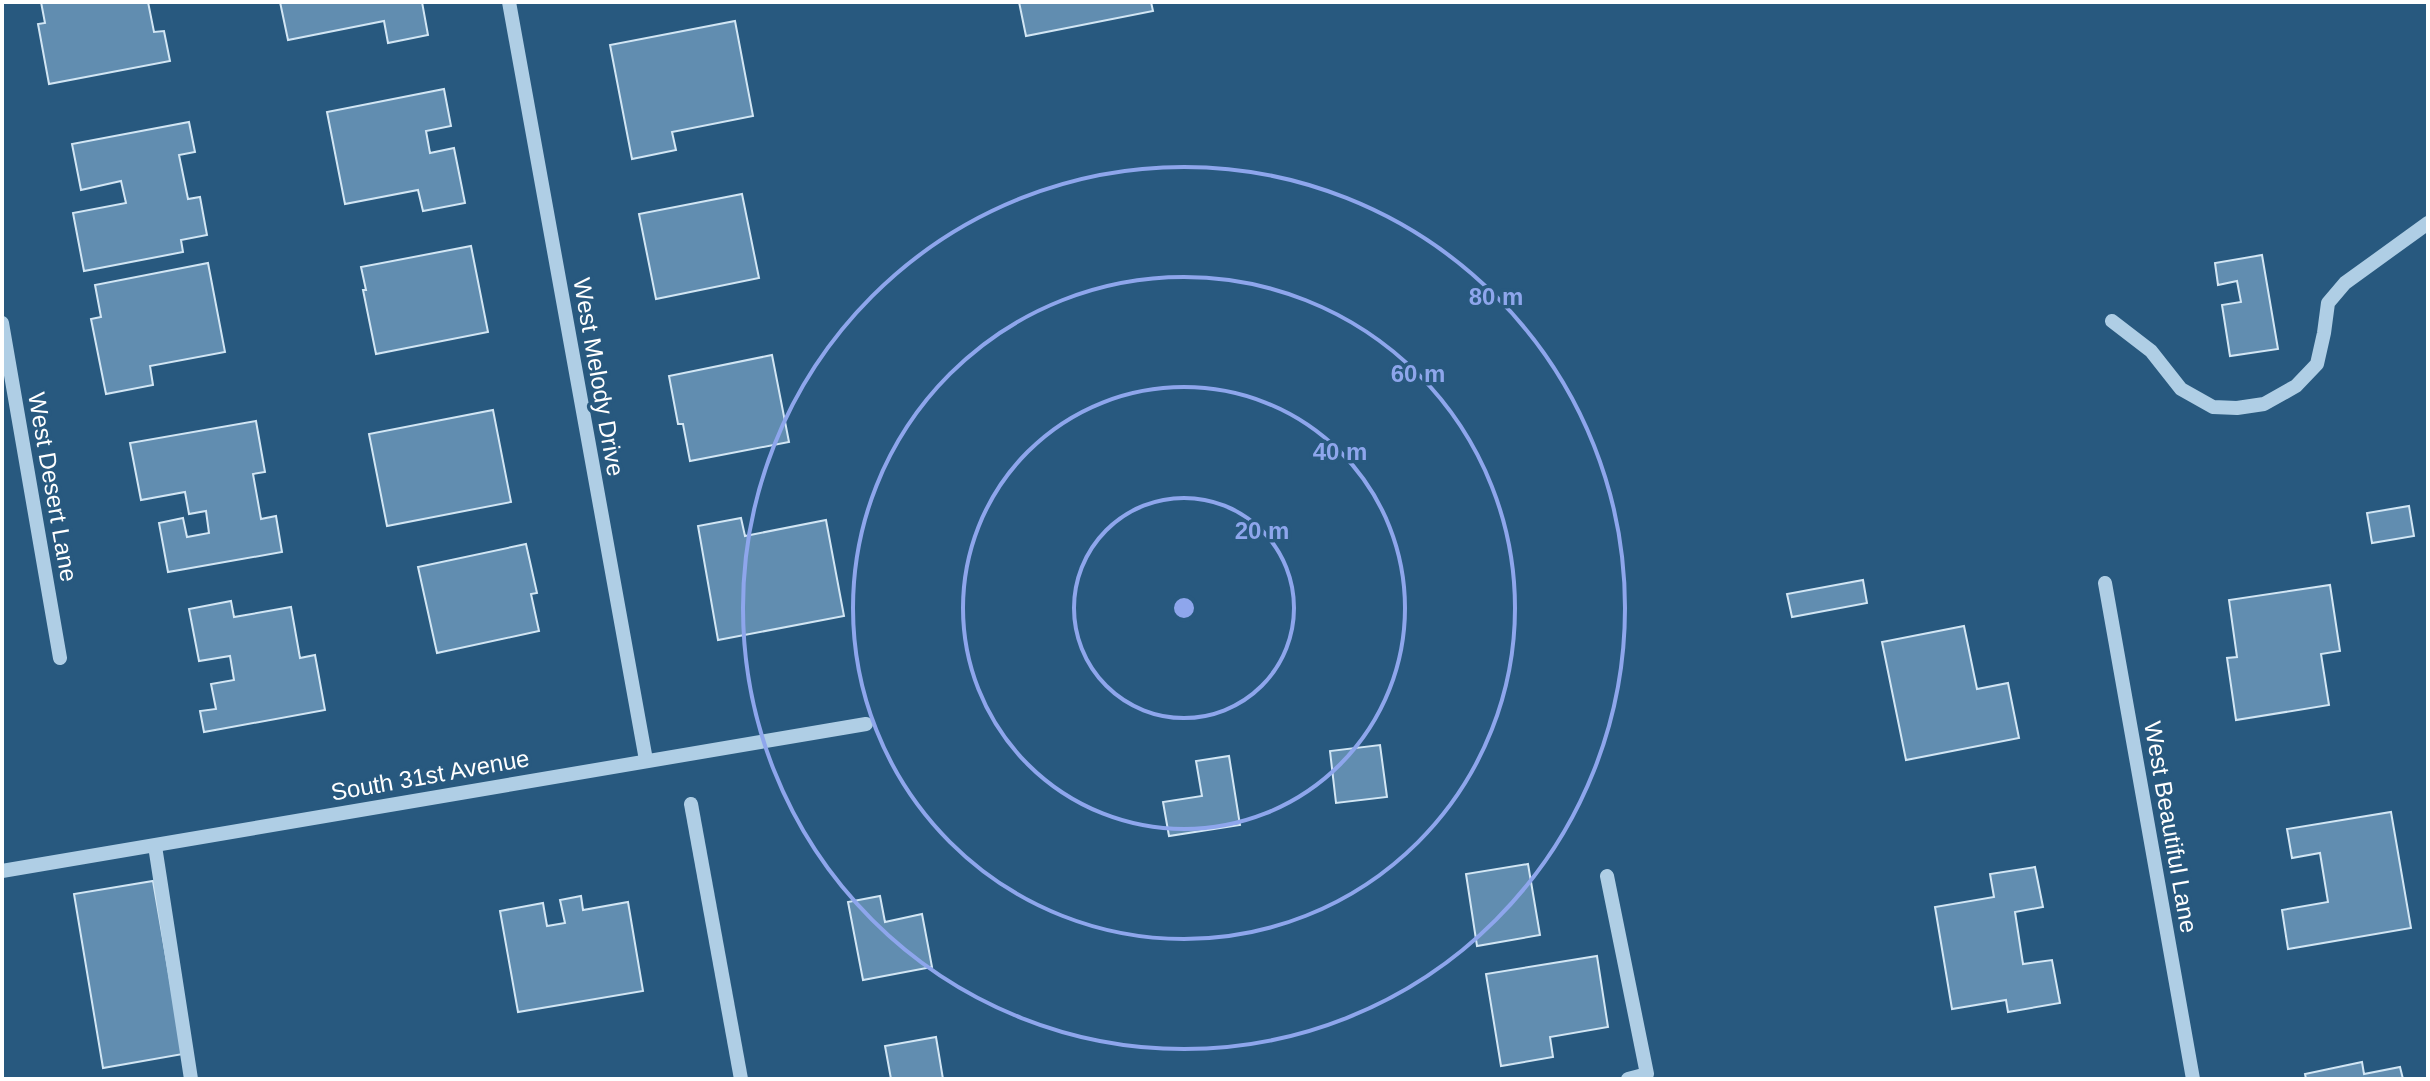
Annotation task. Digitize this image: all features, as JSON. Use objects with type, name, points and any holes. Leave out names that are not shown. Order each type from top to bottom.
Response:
[{"type":"street","name":"West Melody Drive","points":[[509,2],[646,760]]},
{"type":"street","points":[[2112,321],[2151,351],[2181,389],[2202,401],[2213,407],[2237,408],[2264,404],[2296,386],[2317,364],[2328,303],[2345,283],[2428,223]]},
{"type":"street","name":"West Desert Lane","points":[[2,323],[60,658]]},
{"type":"street","name":"West Beautiful Lane","points":[[2105,583],[2193,1079]]},
{"type":"street","name":"South 31st Avenue","points":[[2,871],[866,724]]},
{"type":"street","points":[[691,804],[741,1079]]},
{"type":"street","points":[[155,846],[191,1079]]},
{"type":"street","points":[[1607,876],[1647,1074],[1628,1079]]},
{"type":"building","points":[[41,2],[148,2],[154,32],[164,31],[170,61],[49,84],[38,24],[45,23]]},
{"type":"building","points":[[280,2],[422,2],[428,35],[388,43],[384,21],[288,40]]},
{"type":"building","points":[[1019,2],[1151,2],[1153,11],[1026,36]]},
{"type":"building","points":[[735,21],[753,116],[672,132],[676,150],[632,159],[610,45]]},
{"type":"building","points":[[444,89],[451,126],[426,131],[430,153],[454,148],[465,203],[423,211],[418,190],[345,204],[327,112]]},
{"type":"building","points":[[189,122],[195,152],[179,155],[188,199],[200,197],[207,235],[181,240],[183,252],[84,271],[73,213],[126,203],[121,181],[81,190],[72,144]]},
{"type":"building","points":[[742,194],[759,278],[656,299],[639,214]]},
{"type":"building","points":[[471,246],[488,332],[376,354],[361,267]]},
{"type":"building","points":[[2262,255],[2278,349],[2230,356],[2222,305],[2241,302],[2237,281],[2218,285],[2215,263]]},
{"type":"building","points":[[208,263],[225,352],[150,366],[153,385],[106,394],[91,319],[101,317],[95,285]]},
{"type":"building","points":[[772,355],[789,442],[690,461],[683,424],[678,424],[669,376]]},
{"type":"building","points":[[493,410],[511,502],[387,526],[369,434]]},
{"type":"building","points":[[256,421],[265,472],[253,474],[261,519],[276,516],[282,552],[168,572],[159,523],[183,518],[187,537],[209,533],[206,511],[189,514],[185,492],[141,500],[130,443]]},
{"type":"building","points":[[2409,506],[2414,536],[2372,543],[2367,513]]},
{"type":"building","points":[[741,518],[745,536],[826,520],[844,616],[718,640],[698,526]]},
{"type":"building","points":[[526,544],[537,593],[531,594],[539,631],[437,653],[418,567]]},
{"type":"building","points":[[1863,580],[1867,603],[1792,617],[1787,594]]},
{"type":"building","points":[[2330,585],[2340,651],[2321,654],[2329,705],[2236,720],[2227,658],[2237,657],[2229,600]]},
{"type":"building","points":[[231,601],[234,617],[291,607],[300,658],[315,655],[325,710],[204,732],[200,711],[216,709],[211,684],[234,680],[230,656],[199,661],[189,609]]},
{"type":"building","points":[[1964,626],[1977,689],[2008,683],[2019,738],[1906,760],[1882,642]]},
{"type":"building","points":[[1380,745],[1387,797],[1336,803],[1330,751]]},
{"type":"building","points":[[1229,756],[1240,825],[1169,836],[1163,802],[1202,796],[1196,761]]},
{"type":"building","points":[[2391,812],[2411,928],[2288,949],[2282,910],[2328,902],[2320,853],[2292,858],[2287,829]]},
{"type":"building","points":[[1528,864],[1540,935],[1477,946],[1466,874]]},
{"type":"building","points":[[2035,867],[2043,907],[2015,912],[2023,964],[2052,960],[2060,1003],[2008,1012],[2006,1000],[1952,1009],[1935,907],[1994,897],[1990,874]]},
{"type":"building","points":[[153,881],[183,1054],[103,1068],[74,894]]},
{"type":"building","points":[[581,896],[583,910],[628,902],[643,991],[518,1012],[500,911],[543,903],[547,926],[565,923],[560,900]]},
{"type":"building","points":[[880,896],[885,922],[922,914],[932,967],[863,980],[848,902]]},
{"type":"building","points":[[1597,956],[1608,1027],[1550,1037],[1553,1057],[1501,1066],[1486,974]]},
{"type":"building","points":[[936,1037],[943,1079],[891,1079],[885,1046]]},
{"type":"building","points":[[2362,1062],[2364,1074],[2400,1067],[2403,1079],[2306,1079],[2305,1074]]}]
